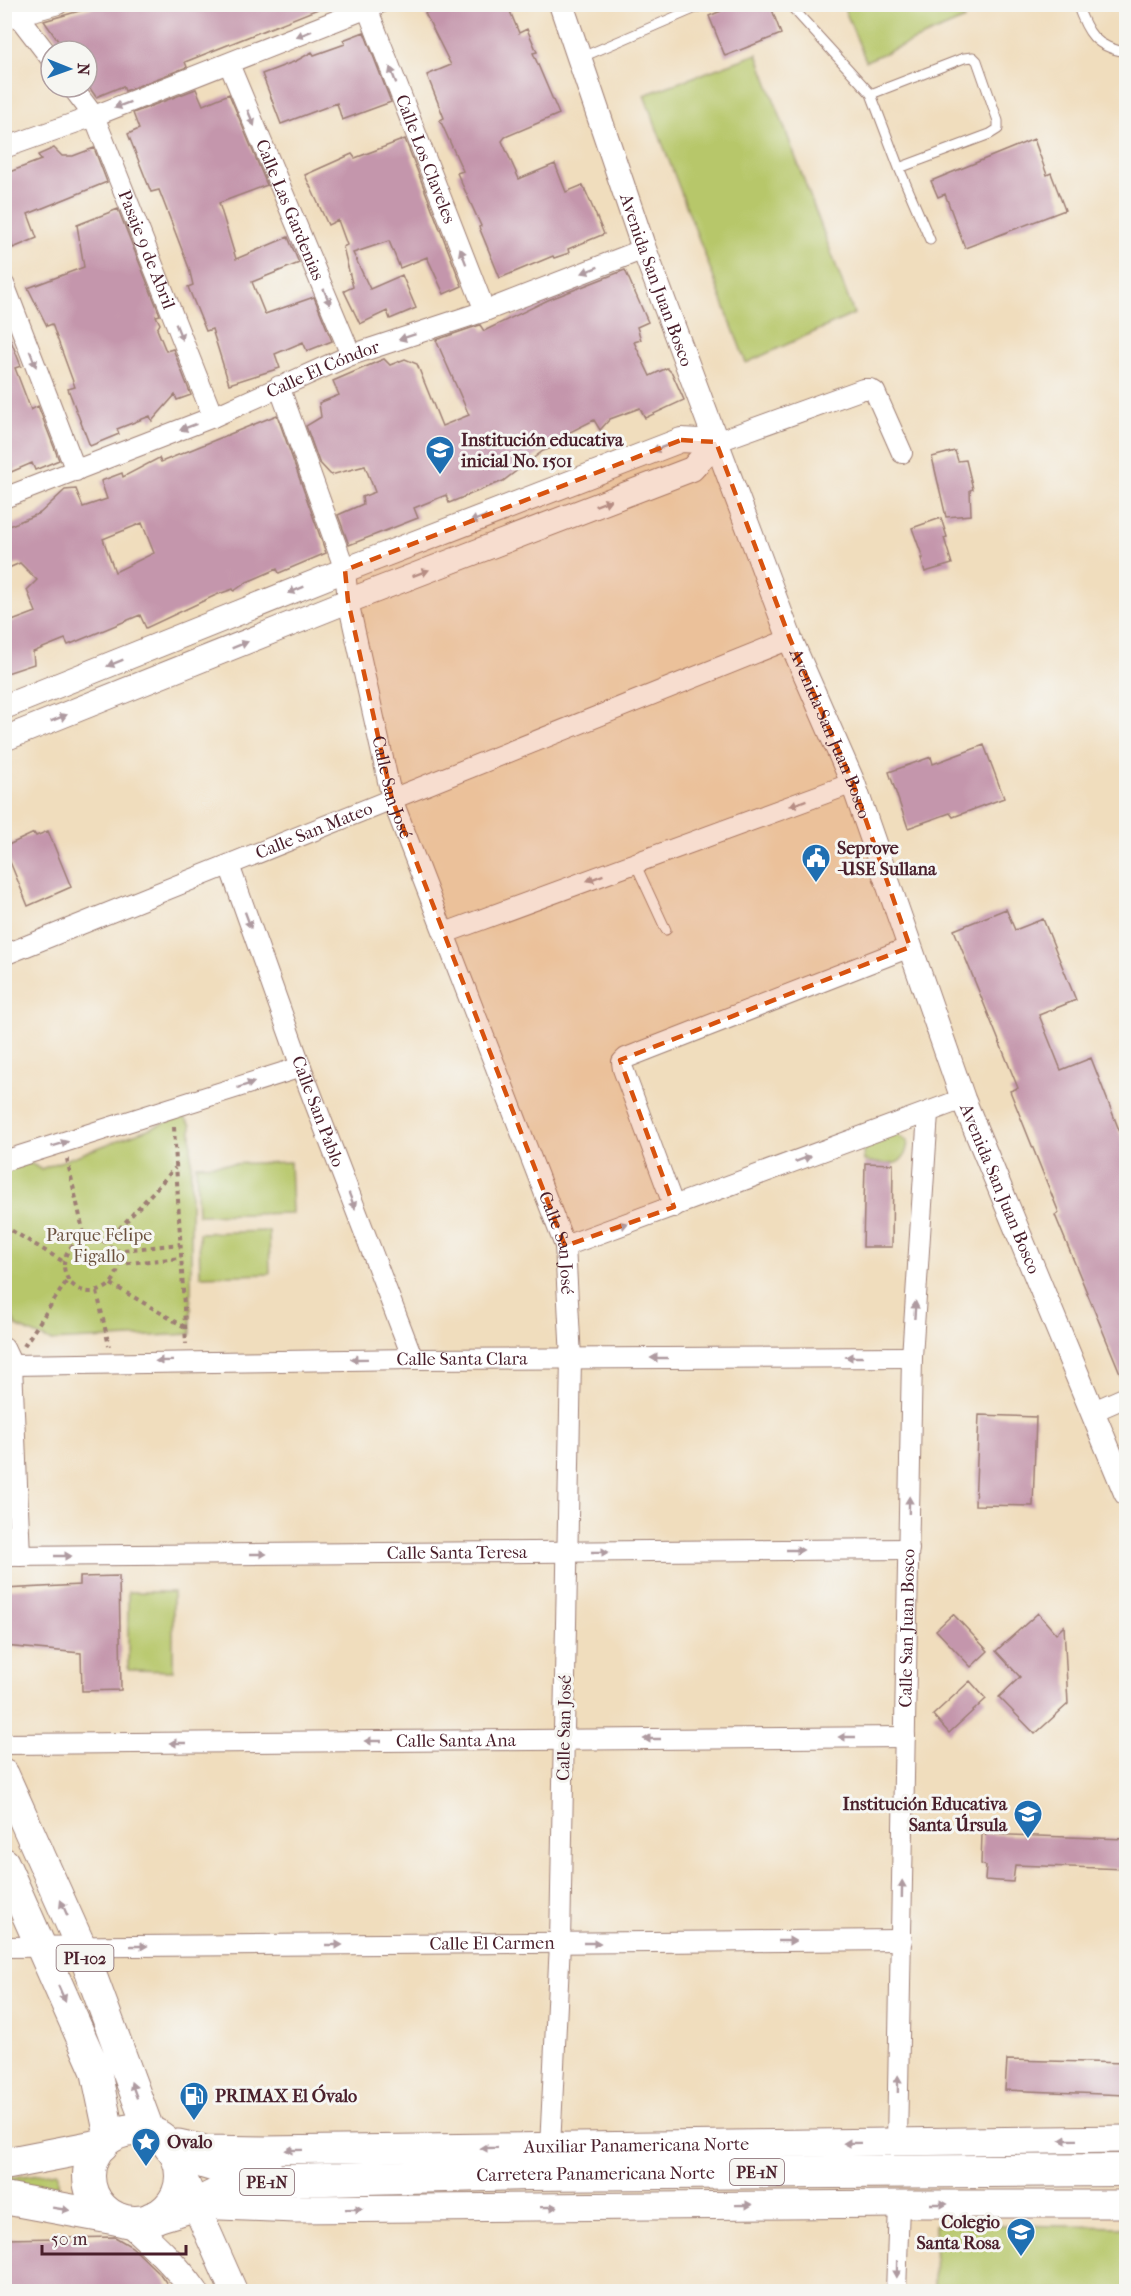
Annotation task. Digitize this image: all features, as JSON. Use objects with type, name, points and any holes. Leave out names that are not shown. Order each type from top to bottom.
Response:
[{"type":"highway","name":"PE-1N","points":[[4,2164],[106,2141],[127,2131],[165,2147]]},
{"type":"highway","points":[[106,2141],[97,2150],[91,2163],[90,2184],[98,2204],[106,2212],[133,2219],[174,2201],[179,2183],[165,2147]]},
{"type":"highway","name":"Carretera Panamericana Norte","points":[[165,2147],[214,2167],[254,2172],[388,2177]]},
{"type":"highway","name":"Carretera Panamericana Norte","points":[[4,2199],[133,2219],[195,2205],[224,2191],[249,2184],[285,2180],[527,2174],[1126,2170]]},
{"type":"main road","name":"PI-102","points":[[4,1775],[81,1947],[165,2147]]},
{"type":"main road","name":"PI-102","points":[[4,1863],[96,2071],[106,2141]]},
{"type":"main road","name":"Auxiliar Panamericana Norte","points":[[165,2147],[186,2146],[205,2149],[550,2147],[1126,2139]]},
{"type":"main road","points":[[165,2147],[195,2205],[234,2292]]},
{"type":"main road","points":[[195,2205],[295,2209],[1126,2204]]},
{"type":"main road","points":[[133,2219],[182,2273],[195,2292]]},
{"type":"street","points":[[39,44],[13,13],[58,4]]},
{"type":"street","name":"Avenida San Juan Bosco","points":[[561,4],[644,249],[790,639],[853,783],[963,1099],[1126,1493]]},
{"type":"street","points":[[4,148],[94,116],[373,6]]},
{"type":"street","name":"Calle Los Claveles","points":[[373,6],[485,311]]},
{"type":"street","name":"Calle Las Gardenias","points":[[229,64],[351,355]]},
{"type":"street","name":"Pasaje 9 de Abril","points":[[81,99],[94,116],[213,417]]},
{"type":"street","name":"Calle El Cóndor","points":[[4,498],[213,417],[351,355],[485,311],[644,249]]},
{"type":"street","points":[[4,284],[76,471]]},
{"type":"street","name":"Calle San José","points":[[279,386],[345,570],[348,601],[392,799],[565,1246],[571,1358],[560,1943],[550,2147]]},
{"type":"street","points":[[4,707],[345,570],[681,440],[716,442],[863,388],[875,392],[902,453]]},
{"type":"street","points":[[4,739],[348,601],[693,469],[716,442]]},
{"type":"street","name":"Calle San Mateo","points":[[4,955],[790,639]]},
{"type":"street","points":[[445,933],[853,783]]},
{"type":"street","name":"Calle San Pablo","points":[[229,865],[301,1067],[413,1359]]},
{"type":"street","points":[[674,1207],[622,1062],[626,1058],[910,946]]},
{"type":"street","points":[[4,1161],[301,1067]]},
{"type":"street","points":[[565,1246],[963,1099]]},
{"type":"street","name":"Calle San Juan Bosco","points":[[897,2142],[912,1357],[928,1113]]},
{"type":"street","points":[[8,1356],[12,1556]]},
{"type":"street","name":"Calle Santa Clara","points":[[8,1356],[112,1362],[912,1357]]},
{"type":"street","points":[[1094,1411],[1126,1397]]},
{"type":"street","name":"Calle Santa Teresa","points":[[12,1556],[909,1549]]},
{"type":"street","name":"Calle Santa Ana","points":[[4,1744],[905,1737]]},
{"type":"street","name":"Calle El Carmen","points":[[4,1947],[902,1940]]},
{"type":"street","points":[[896,2292],[898,2204]]},
{"type":"lane","points":[[579,58],[705,4]]},
{"type":"lane","points":[[789,4],[871,94],[898,168],[930,240]]},
{"type":"lane","points":[[1077,4],[1083,21],[1098,43],[1126,52]]},
{"type":"lane","points":[[871,94],[964,58],[972,57],[977,61],[998,121],[998,129],[898,168]]},
{"type":"lane","points":[[635,863],[666,930]]},
{"type":"path","points":[[174,1108],[187,1361]]},
{"type":"path","points":[[63,1144],[84,1239]]},
{"type":"path","points":[[107,1242],[176,1167]]},
{"type":"path","points":[[4,1226],[64,1262]]},
{"type":"path","points":[[96,1238],[107,1242],[115,1251],[118,1264],[117,1274],[111,1284],[97,1292],[86,1292],[75,1287],[68,1279],[64,1262],[68,1251],[75,1243],[84,1239],[96,1238]]},
{"type":"path","points":[[115,1251],[180,1244]]},
{"type":"path","points":[[118,1264],[181,1258]]},
{"type":"path","points":[[8,1356],[68,1279]]},
{"type":"path","points":[[111,1284],[185,1327]]},
{"type":"path","points":[[97,1292],[112,1362]]},
{"type":"highlighted area","points":[[681,440],[716,442],[790,639],[853,783],[910,947],[620,1060],[674,1207],[565,1246],[392,799],[348,601],[345,570]]},
{"type":"green space","points":[[853,4],[959,5],[965,19],[866,61],[844,8]]},
{"type":"green space","points":[[757,54],[854,314],[746,363],[644,95]]},
{"type":"green space","name":"Parque Felipe Figallo","points":[[183,1116],[191,1125],[191,1334],[50,1341],[16,1326],[5,1300],[4,1168],[26,1161],[41,1169]]},
{"type":"green space","points":[[892,1131],[908,1142],[903,1158],[894,1164],[864,1161],[862,1141]]},
{"type":"green space","points":[[290,1162],[292,1213],[198,1215],[196,1165]]},
{"type":"green space","points":[[269,1231],[270,1274],[200,1276],[199,1233]]},
{"type":"green space","points":[[128,1592],[173,1592],[173,1671],[128,1670]]},
{"type":"green space","points":[[58,2172],[58,2192],[5,2185],[5,2178]]},
{"type":"green space","name":"Colegio Santa Rosa","points":[[935,2224],[1126,2227],[1126,2291],[934,2291]]},
{"type":"building","points":[[104,4],[328,4],[185,62],[187,67],[125,91],[123,86],[99,96],[99,39],[57,39],[44,21]]},
{"type":"building","points":[[443,4],[507,4],[519,33],[527,29],[537,52],[533,53],[559,114],[505,137],[502,141],[519,179],[555,164],[566,192],[583,185],[604,234],[568,249],[569,253],[554,258],[553,256],[500,278],[479,227],[481,226],[457,173],[463,171],[440,120],[444,118],[427,75],[451,65],[425,13]]},
{"type":"building","points":[[738,4],[770,4],[781,34],[725,56],[709,16]]},
{"type":"building","points":[[364,32],[391,102],[342,120],[337,103],[281,124],[262,74],[312,52],[314,55],[345,44],[343,40]]},
{"type":"building","points":[[196,89],[203,105],[229,94],[267,185],[219,203],[236,259],[288,237],[299,263],[252,282],[265,314],[314,297],[332,341],[307,351],[303,342],[275,354],[280,368],[229,384],[212,329],[206,331],[188,287],[193,285],[189,268],[159,190],[151,192],[128,134],[139,129],[133,113]]},
{"type":"building","points":[[405,139],[462,286],[444,294],[427,257],[400,268],[389,241],[353,253],[370,289],[402,275],[416,308],[390,319],[387,311],[360,324],[344,291],[353,287],[343,247],[347,245],[338,220],[328,225],[305,175],[352,154],[355,158]]},
{"type":"building","points":[[1034,139],[1047,175],[1051,173],[1065,210],[965,248],[945,194],[938,197],[931,181]]},
{"type":"building","points":[[54,148],[62,156],[73,156],[94,148],[107,182],[28,214],[37,238],[13,248],[4,224],[4,174],[41,160],[38,155]]},
{"type":"building","points":[[118,209],[160,315],[156,316],[160,324],[157,329],[166,351],[173,349],[191,395],[177,400],[175,395],[152,421],[150,416],[117,429],[119,434],[90,446],[68,389],[75,387],[52,324],[47,326],[28,288],[84,267],[77,225]]},
{"type":"building","points":[[625,270],[648,322],[637,327],[641,340],[634,342],[650,376],[667,368],[672,373],[684,400],[645,418],[640,408],[610,419],[600,430],[594,420],[568,433],[571,441],[543,451],[503,481],[449,503],[446,495],[414,508],[418,518],[349,545],[338,515],[363,504],[362,497],[375,492],[365,466],[331,475],[319,462],[306,426],[321,417],[319,403],[339,395],[333,381],[384,359],[390,365],[405,359],[417,364],[442,426],[469,415],[436,340],[480,325],[484,331],[548,300]]},
{"type":"building","points":[[4,323],[21,366],[15,368],[31,410],[38,406],[59,460],[35,470],[32,463],[4,475]]},
{"type":"building","points":[[277,415],[326,553],[279,573],[277,569],[247,582],[234,591],[233,589],[216,595],[146,628],[140,615],[68,645],[65,639],[33,652],[34,664],[4,674],[4,624],[36,612],[27,590],[37,580],[20,563],[4,570],[4,528],[40,513],[65,490],[76,489],[83,507],[107,499],[101,481],[122,473],[123,477],[159,458],[161,462]],"holes":[[[142,523],[154,553],[115,572],[103,539]]]},
{"type":"building","points":[[955,451],[958,461],[966,460],[973,489],[970,490],[971,515],[946,517],[932,457]]},
{"type":"building","points":[[941,518],[952,564],[925,572],[921,558],[923,558],[912,528]]},
{"type":"building","points":[[984,745],[1004,798],[953,817],[950,813],[908,828],[889,772],[931,757],[933,764]]},
{"type":"building","points":[[48,831],[71,887],[28,906],[4,847],[34,833],[36,836]]},
{"type":"building","points":[[1006,909],[1015,930],[1043,919],[1076,1000],[1039,1015],[1061,1070],[1091,1058],[1126,1148],[1126,1385],[1055,1215],[1059,1213],[1010,1091],[1018,1088],[954,930]]},
{"type":"building","points":[[865,1163],[893,1164],[892,1247],[863,1247]]},
{"type":"building","points":[[979,1415],[1036,1417],[1033,1506],[975,1505]]},
{"type":"building","points":[[119,1576],[121,1690],[82,1691],[81,1653],[4,1646],[4,1589],[80,1585],[80,1577]]},
{"type":"building","points":[[1038,1613],[1056,1634],[1064,1626],[1068,1704],[1035,1734],[999,1697],[1020,1677],[996,1651]]},
{"type":"building","points":[[953,1614],[988,1651],[971,1667],[936,1630]]},
{"type":"building","points":[[970,1681],[986,1699],[949,1733],[933,1715]]},
{"type":"building","points":[[982,1834],[1126,1839],[1126,1869],[1015,1865],[1013,1882],[985,1880],[986,1866],[981,1864]]},
{"type":"building","points":[[1007,2060],[1126,2063],[1126,2095],[1005,2090]]},
{"type":"building","points":[[115,2237],[132,2247],[160,2274],[173,2292],[4,2292],[4,2239]]},
{"type":"place","name":"Institución educativa inicial No. 1501","points":[[440,476]]},
{"type":"place","name":"Seprove -USE Sullana","points":[[816,884]]},
{"type":"place","name":"Institución Educativa Santa Úrsula","points":[[1028,1840]]},
{"type":"place","name":"PRIMAX El Óvalo","points":[[194,2122]]},
{"type":"place","name":"Ovalo","points":[[146,2168]]},
{"type":"place","name":"Colegio Santa Rosa","points":[[1021,2258]]}]
